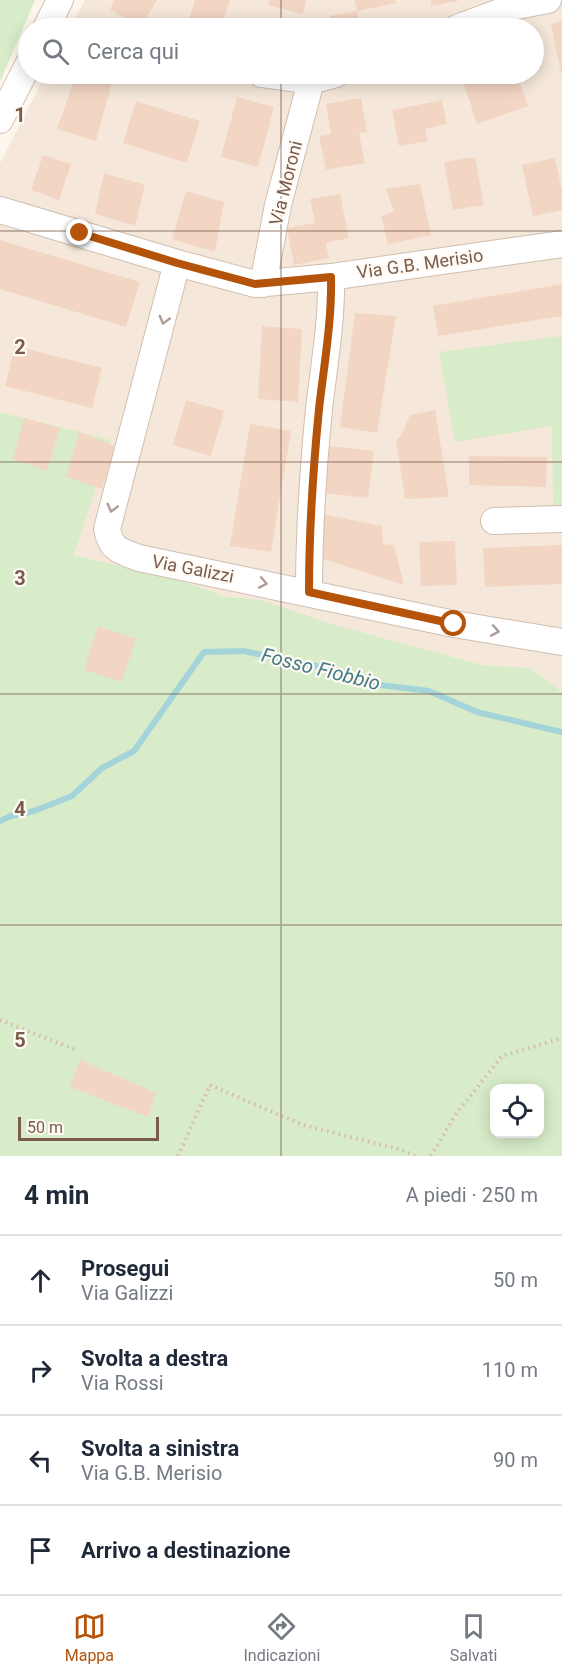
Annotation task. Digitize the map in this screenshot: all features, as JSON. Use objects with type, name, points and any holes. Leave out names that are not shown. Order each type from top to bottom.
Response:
[{"type":"street","points":[[51,18],[60,0]]},
{"type":"street","points":[[484,18],[516,6],[548,0]]},
{"type":"street","points":[[0,120],[18,84]]},
{"type":"street","name":"Via Moroni","points":[[263,285],[278,205],[310,84]]},
{"type":"street","name":"Via G.B. Merisio","points":[[0,210],[177,263],[263,285],[562,244]]},
{"type":"street","name":"Via Galizzi","points":[[177,263],[107,529],[109,541],[116,549],[139,558],[454,624],[562,642]]},
{"type":"street","points":[[309,592],[310,511],[332,303],[331,277]]},
{"type":"street","points":[[494,520],[562,519]]},
{"type":"path","points":[[0,1020],[76,1050]]},
{"type":"path","points":[[431,1156],[456,1114],[502,1056],[562,1038]]},
{"type":"path","points":[[178,1156],[210,1085],[303,1125],[402,1150],[415,1156]]},
{"type":"shaded area","points":[[85,0],[562,0],[562,692],[530,668],[483,665],[328,623],[262,600],[223,596],[189,583],[74,555],[110,441],[0,412],[0,163],[41,84],[544,84],[544,18],[75,18]]},
{"type":"green space","points":[[0,0],[35,0],[27,18],[18,18],[18,40],[0,82]]},
{"type":"green space","points":[[562,336],[562,507],[553,506],[552,426],[455,442],[439,352]]},
{"type":"green space","points":[[0,412],[111,440],[74,555],[189,583],[223,596],[262,600],[328,623],[483,665],[530,668],[562,692],[562,1156],[0,1156]]},
{"type":"building","points":[[115,0],[157,0],[146,18],[124,18],[110,9]]},
{"type":"building","points":[[195,0],[230,0],[224,18],[189,18]]},
{"type":"building","points":[[269,0],[306,0],[303,14],[268,5]]},
{"type":"building","points":[[354,0],[395,0],[396,3],[357,11]]},
{"type":"building","points":[[431,0],[458,0],[458,1],[431,6]]},
{"type":"building","points":[[357,11],[358,18],[330,18],[330,16]]},
{"type":"building","points":[[562,21],[562,73],[561,73],[551,24]]},
{"type":"building","points":[[73,84],[111,84],[96,141],[57,129]]},
{"type":"building","points":[[464,84],[520,84],[528,106],[477,124]]},
{"type":"building","points":[[237,97],[274,107],[258,167],[221,157]]},
{"type":"building","points":[[361,98],[367,132],[359,133],[365,163],[326,170],[319,136],[331,134],[326,104]]},
{"type":"building","points":[[442,100],[447,124],[425,129],[428,141],[399,146],[392,110]]},
{"type":"building","points":[[136,101],[200,121],[187,163],[123,143]]},
{"type":"building","points":[[43,155],[71,164],[59,200],[31,190]]},
{"type":"building","points":[[475,157],[484,205],[453,210],[444,162]]},
{"type":"building","points":[[555,158],[562,191],[562,210],[533,216],[522,165]]},
{"type":"building","points":[[104,173],[145,185],[135,226],[95,214]]},
{"type":"building","points":[[420,184],[431,235],[388,244],[381,216],[394,212],[386,189]]},
{"type":"building","points":[[186,191],[224,202],[215,252],[172,239]]},
{"type":"building","points":[[340,194],[349,238],[326,243],[329,258],[294,265],[287,228],[315,223],[310,199]]},
{"type":"building","points":[[0,240],[140,282],[126,327],[0,289]]},
{"type":"building","points":[[562,284],[562,316],[438,336],[433,306]]},
{"type":"building","points":[[355,313],[396,316],[377,433],[340,427]]},
{"type":"building","points":[[262,326],[302,329],[298,402],[258,399]]},
{"type":"building","points":[[15,346],[102,368],[92,408],[5,386]]},
{"type":"building","points":[[186,400],[224,411],[211,456],[173,445]]},
{"type":"building","points":[[435,410],[449,497],[405,499],[396,440],[402,434],[410,415]]},
{"type":"building","points":[[24,418],[60,428],[47,471],[13,459]]},
{"type":"building","points":[[250,424],[291,431],[271,552],[230,546]]},
{"type":"building","points":[[79,432],[115,446],[102,489],[66,477]]},
{"type":"building","points":[[330,446],[374,451],[368,498],[325,493]]},
{"type":"building","points":[[469,456],[547,457],[546,487],[469,485]]},
{"type":"building","points":[[322,514],[382,526],[383,544],[394,545],[404,585],[317,557]]},
{"type":"building","points":[[455,541],[457,585],[421,586],[419,542]]},
{"type":"building","points":[[562,545],[562,584],[485,587],[483,548]]},
{"type":"building","points":[[98,626],[136,639],[121,682],[84,670]]},
{"type":"building","points":[[80,1060],[156,1093],[148,1117],[70,1087]]},
{"type":"waterway","name":"Fosso Fiobbio","points":[[0,821],[72,796],[102,768],[134,751],[204,652],[243,651],[349,674],[372,684],[429,691],[477,712],[562,732]]},
{"type":"route","points":[[80,233],[255,284],[331,277],[332,303],[310,511],[309,592],[454,624]]}]
